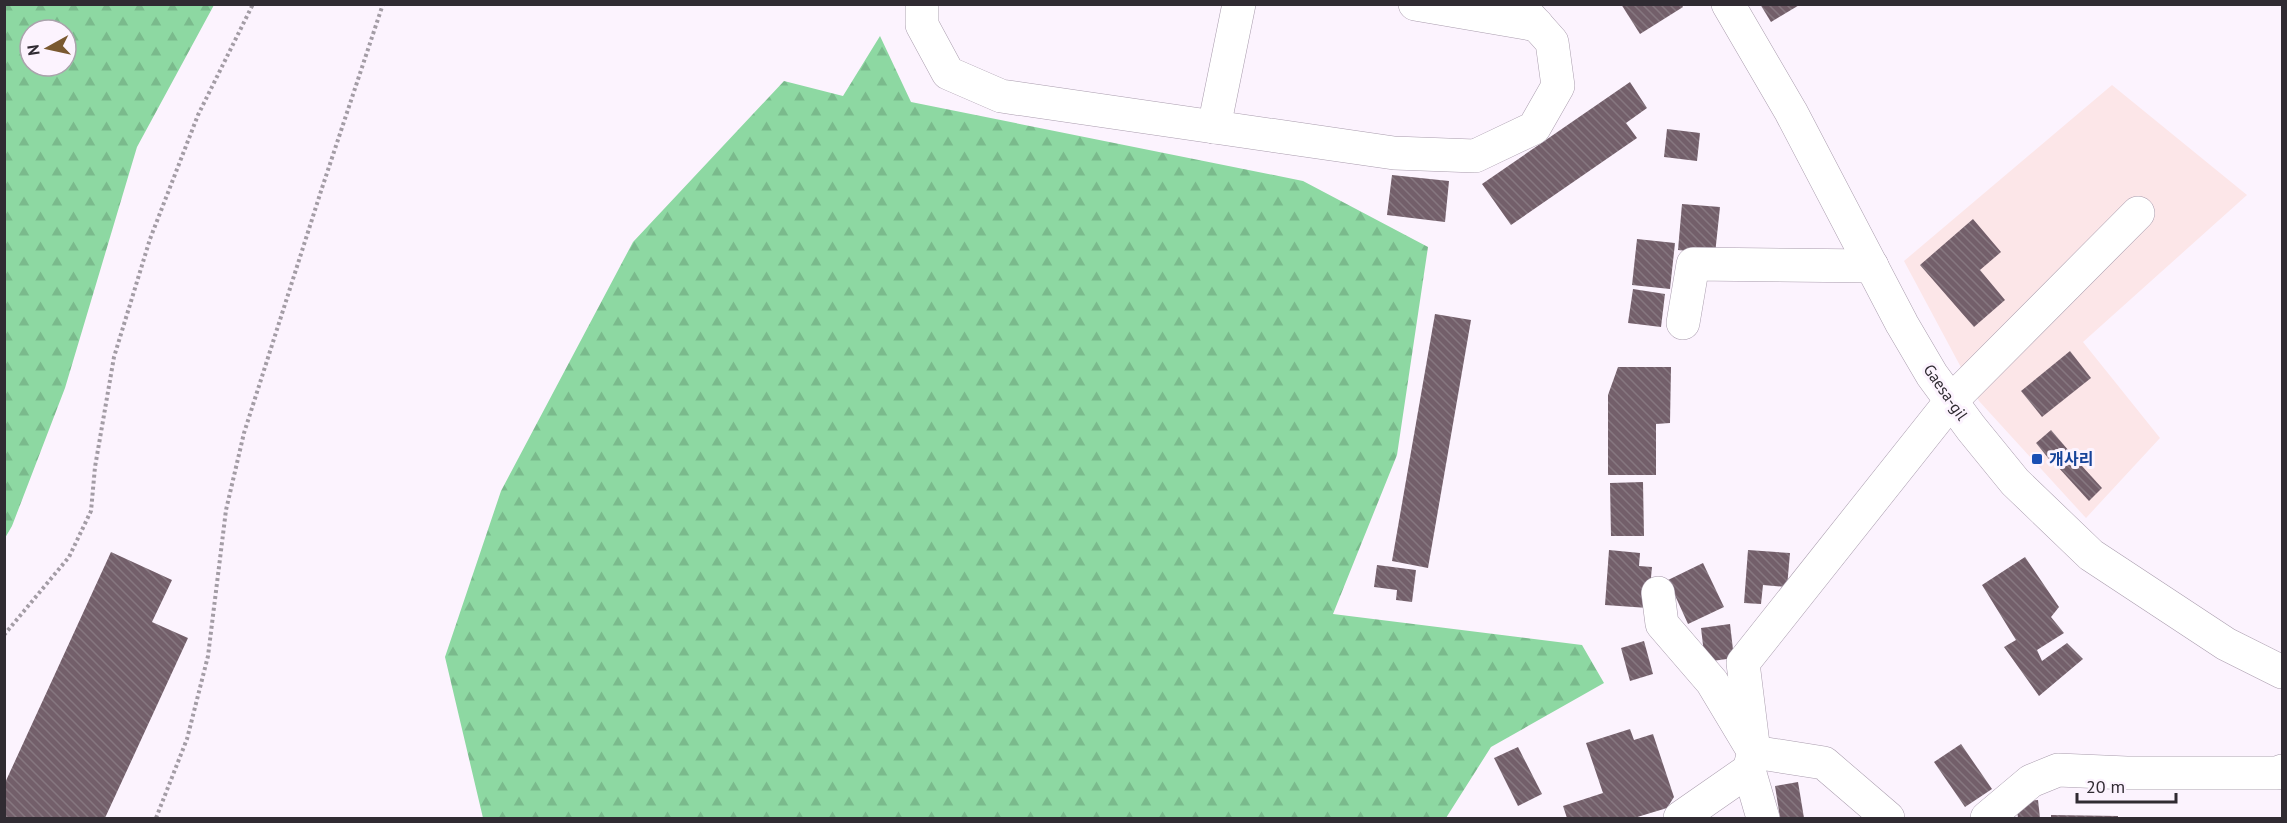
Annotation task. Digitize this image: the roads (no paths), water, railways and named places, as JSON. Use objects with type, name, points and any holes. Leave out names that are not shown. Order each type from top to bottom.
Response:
[{"type":"street","points":[[922,4],[922,25],[948,73],[1001,96],[1394,153],[1475,156],[1534,128],[1558,86],[1552,42],[1528,15],[1415,4]]},
{"type":"street","points":[[1214,127],[1239,4]]},
{"type":"street","name":"Gaesa-gil","points":[[1728,4],[1791,112],[1902,324],[1932,375],[2015,482],[2091,555],[2226,644],[2283,672]]},
{"type":"street","points":[[1763,819],[1751,761],[1743,663],[1951,401],[2138,213]]},
{"type":"street","points":[[1683,322],[1693,264],[1872,266]]},
{"type":"street","points":[[1658,593],[1662,624],[1712,682],[1751,761]]},
{"type":"street","points":[[1680,819],[1751,761],[1824,763],[1888,819]]},
{"type":"street","points":[[1987,819],[2031,781],[2058,770],[2207,773],[2277,773],[2283,771]]},
{"type":"place","name":"개사리","points":[[2037,459]]}]
